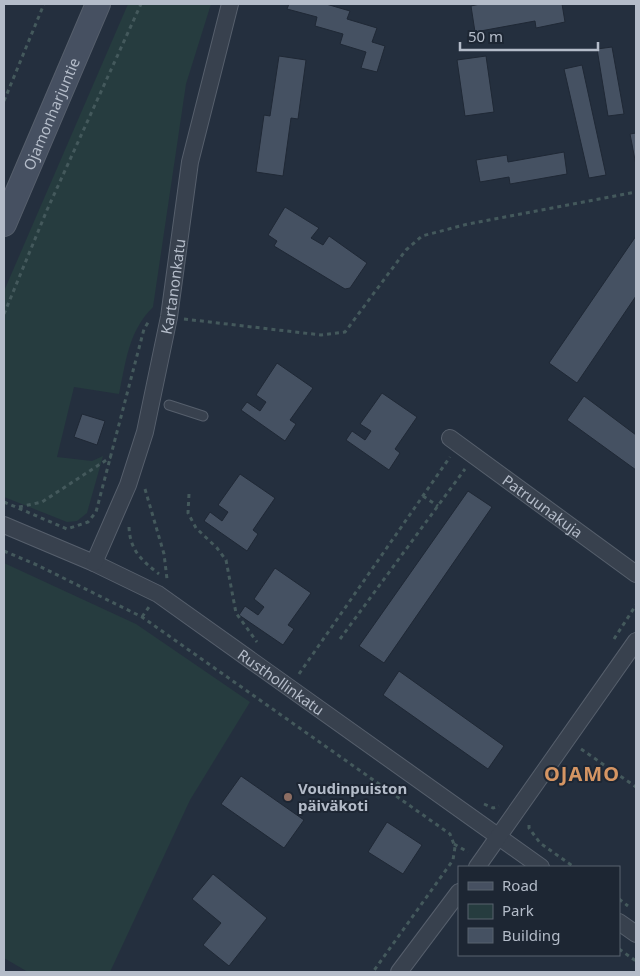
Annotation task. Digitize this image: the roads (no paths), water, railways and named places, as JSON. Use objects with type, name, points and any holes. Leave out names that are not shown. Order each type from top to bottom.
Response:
[{"type":"main road","name":"Ojamonharjuntie","points":[[4,224],[98,4]]},
{"type":"street","name":"Kartanonkatu","points":[[94,563],[128,485],[145,432],[170,317],[190,162],[230,4]]},
{"type":"street","name":"Patruunakuja","points":[[452,444],[636,574]]},
{"type":"street","name":"Rusthollinkatu","points":[[4,525],[94,563],[158,594],[541,866]]},
{"type":"street","points":[[478,866],[636,641]]},
{"type":"street","points":[[399,972],[458,893]]},
{"type":"street","points":[[620,923],[636,934]]},
{"type":"lane","points":[[169,405],[203,416]]},
{"type":"place","name":"Voudinpuiston päiväkoti","points":[[288,797]]},
{"type":"district","name":"OJAMO","points":[[582,773]]}]
